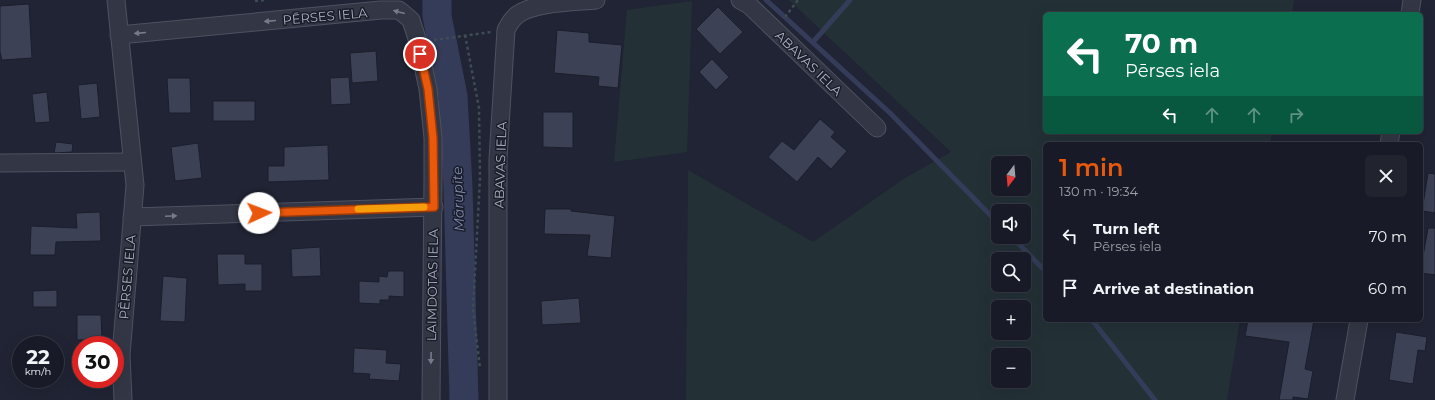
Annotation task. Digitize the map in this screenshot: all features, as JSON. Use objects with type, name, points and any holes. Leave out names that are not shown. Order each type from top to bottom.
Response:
[{"type":"street","name":"PĒRSES IELA","points":[[116,0],[135,186],[121,355],[123,400]]},
{"type":"street","points":[[506,30],[511,21],[518,14],[537,6],[596,0]]},
{"type":"street","name":"ABAVAS IELA","points":[[740,0],[749,5],[877,128]]},
{"type":"street","points":[[1410,12],[1412,0]]},
{"type":"street","name":"PĒRSES IELA","points":[[120,35],[399,10],[411,20],[418,42],[428,89],[433,138],[434,207]]},
{"type":"street","name":"ABAVAS IELA","points":[[498,400],[498,159],[506,30]]},
{"type":"street","points":[[0,163],[132,162]]},
{"type":"street","points":[[132,217],[434,207]]},
{"type":"street","name":"LAIMDOTAS IELA","points":[[431,400],[434,207]]},
{"type":"street","points":[[1345,400],[1359,322]]},
{"type":"path","points":[[255,1],[265,0]]},
{"type":"path","points":[[790,11],[798,0]]},
{"type":"path","points":[[428,41],[506,30]]},
{"type":"path","points":[[465,35],[479,108],[479,186],[473,310],[481,376]]},
{"type":"shaded area","points":[[789,0],[1294,0],[1292,12],[1043,12],[1043,134],[1272,134],[1270,142],[1043,142],[1043,322],[1240,322],[1227,400],[686,400],[688,170],[813,242],[905,178],[951,152]]},
{"type":"shaded area","points":[[692,1],[687,152],[614,162],[627,10]]},
{"type":"building","points":[[29,4],[32,58],[2,60],[0,52],[0,6]]},
{"type":"building","points":[[718,7],[743,32],[720,54],[696,29]]},
{"type":"building","points":[[557,30],[589,33],[589,42],[622,45],[618,88],[598,86],[599,77],[554,73]]},
{"type":"building","points":[[376,51],[378,81],[352,83],[350,53]]},
{"type":"building","points":[[712,59],[729,77],[716,90],[699,72]]},
{"type":"building","points":[[349,77],[351,104],[331,105],[330,78]]},
{"type":"building","points":[[167,78],[190,78],[191,113],[169,113]]},
{"type":"building","points":[[97,83],[100,117],[81,119],[78,85]]},
{"type":"building","points":[[47,92],[50,122],[35,123],[32,94]]},
{"type":"building","points":[[213,101],[255,101],[255,121],[213,121]]},
{"type":"building","points":[[543,112],[573,112],[573,148],[543,147]]},
{"type":"building","points":[[820,119],[835,132],[831,137],[847,151],[831,169],[818,157],[797,182],[768,157],[782,141],[794,150]]},
{"type":"building","points":[[56,142],[73,144],[72,152],[54,153]]},
{"type":"building","points":[[198,143],[202,178],[175,181],[171,147]]},
{"type":"building","points":[[328,145],[329,180],[268,182],[268,166],[284,166],[284,147]]},
{"type":"building","points":[[1428,173],[1435,174],[1435,213],[1423,211]]},
{"type":"building","points":[[545,209],[571,209],[571,211],[615,216],[611,258],[587,256],[590,235],[544,234]]},
{"type":"building","points":[[100,212],[101,241],[56,242],[55,255],[30,255],[31,226],[77,228],[76,213]]},
{"type":"building","points":[[1428,228],[1435,228],[1435,275],[1423,273],[1423,256]]},
{"type":"building","points":[[320,247],[321,276],[292,277],[291,249]]},
{"type":"building","points":[[217,254],[245,254],[245,264],[262,264],[262,291],[245,291],[245,284],[218,285]]},
{"type":"building","points":[[388,271],[404,271],[404,297],[389,296],[389,300],[380,300],[380,304],[359,303],[359,281],[379,282],[379,276],[387,277]]},
{"type":"building","points":[[163,276],[187,278],[185,322],[160,321]]},
{"type":"building","points":[[57,290],[57,307],[33,307],[33,291]]},
{"type":"building","points":[[579,298],[581,323],[542,325],[541,301]]},
{"type":"building","points":[[77,315],[101,315],[102,336],[77,336]]},
{"type":"building","points":[[1248,322],[1314,322],[1305,369],[1313,371],[1308,399],[1293,397],[1293,400],[1279,400],[1289,342],[1245,336]]},
{"type":"building","points":[[1396,332],[1427,337],[1425,351],[1418,350],[1413,384],[1389,380]]},
{"type":"building","points":[[354,348],[387,350],[386,363],[401,364],[399,381],[369,379],[370,374],[353,373]]},
{"type":"waterway","name":"Mārupīte","points":[[437,0],[437,16],[453,96],[458,187],[464,400]]},
{"type":"waterway","points":[[766,0],[890,113],[991,216]]},
{"type":"waterway","points":[[813,42],[850,0]]},
{"type":"waterway","points":[[1019,244],[1043,269]]},
{"type":"waterway","points":[[1094,322],[1155,400]]},
{"type":"slow traffic","points":[[358,209],[424,207]]},
{"type":"route","points":[[259,213],[434,207],[433,138],[428,89],[420,54]]}]
